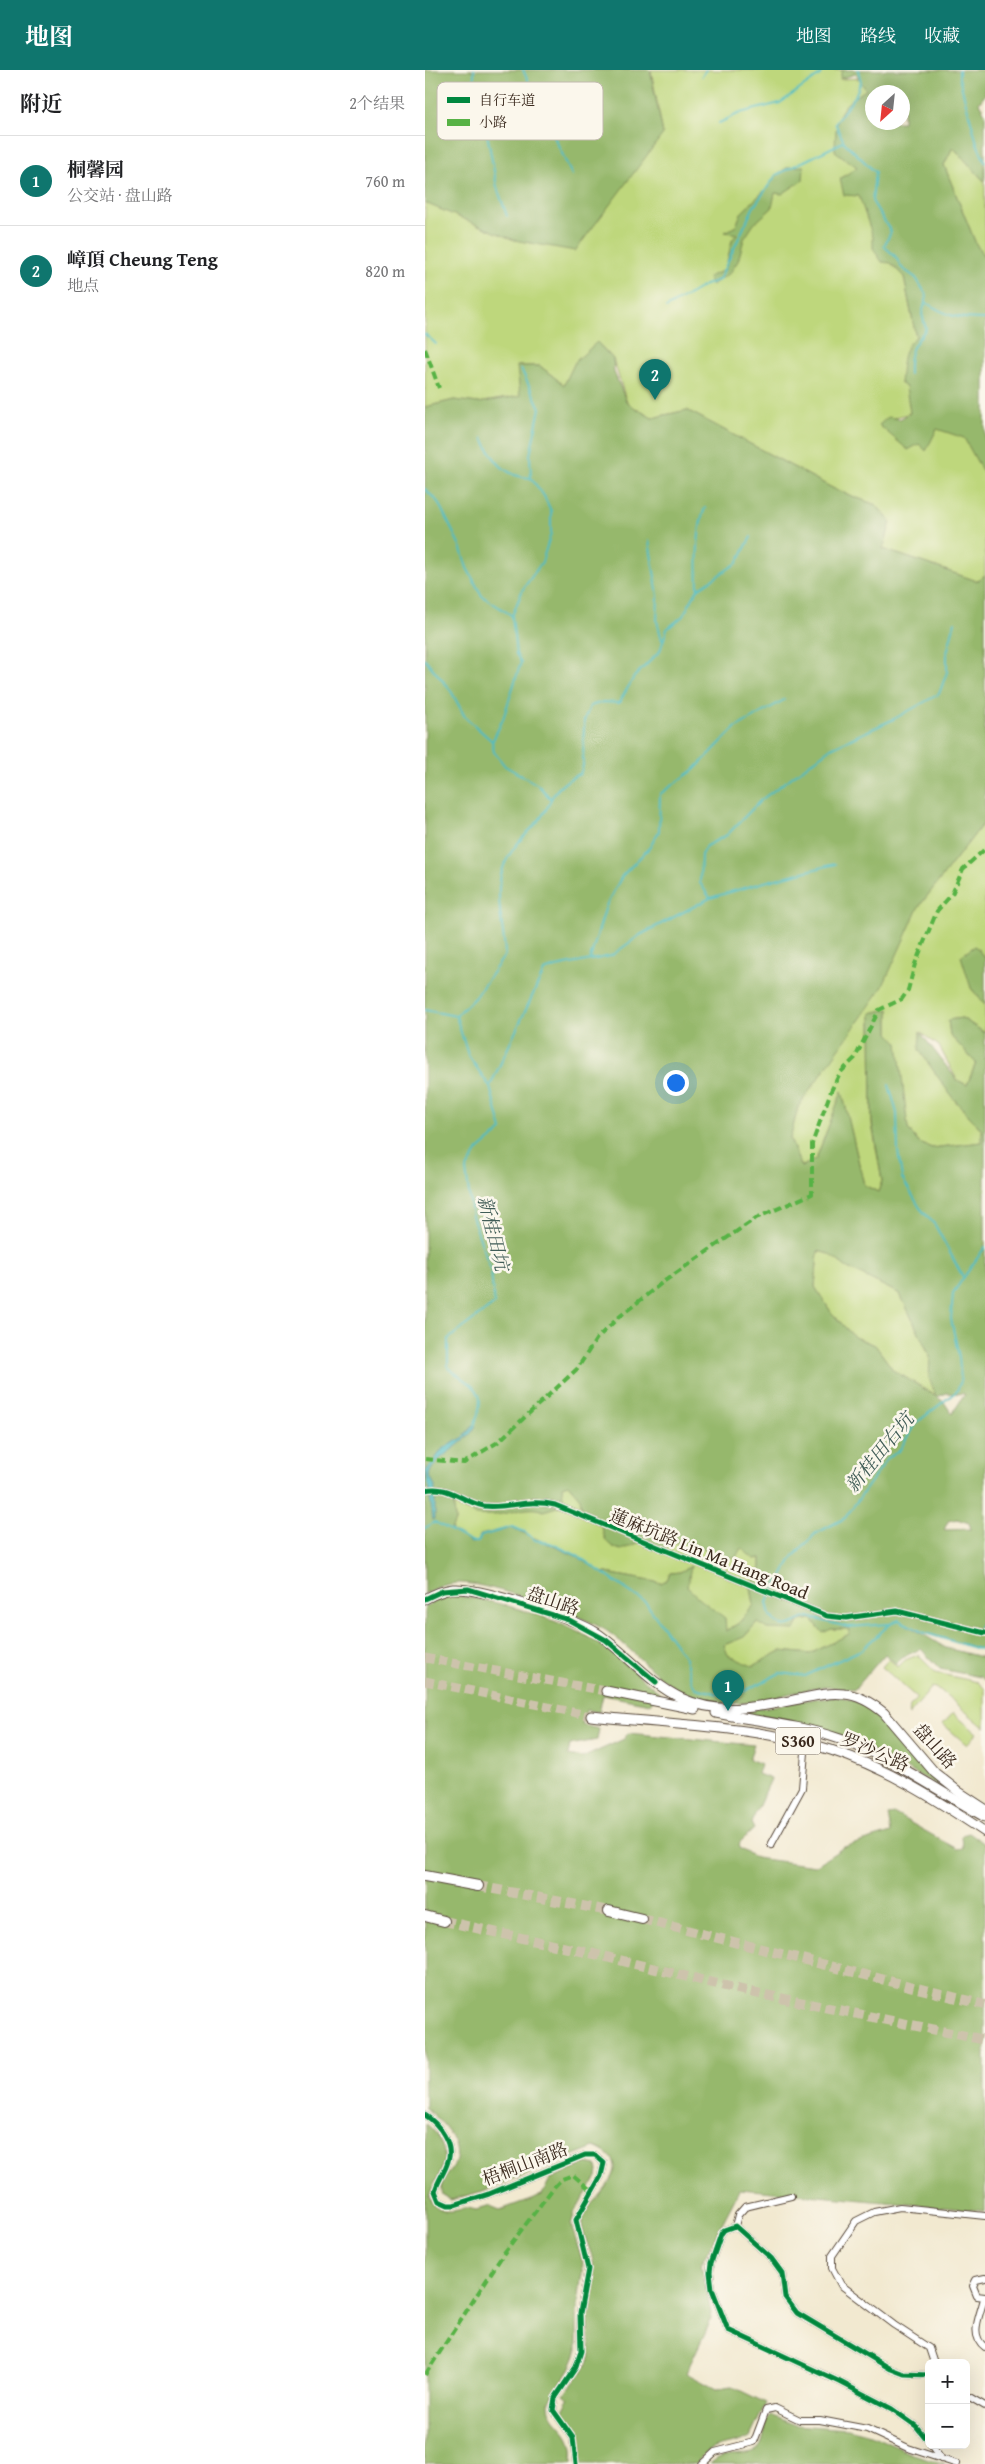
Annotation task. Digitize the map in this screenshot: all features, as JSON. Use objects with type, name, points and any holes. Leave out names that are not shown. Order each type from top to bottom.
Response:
[{"type":"highway","points":[[425,1876],[479,1886]]},
{"type":"highway","points":[[609,1911],[642,1919]]},
{"type":"highway","points":[[425,1916],[444,1921]]},
{"type":"main road","name":"盘山路","points":[[425,1600],[442,1591],[468,1590],[569,1620],[606,1640],[659,1685],[689,1702],[719,1709],[749,1708],[831,1693],[855,1696],[875,1705],[935,1773],[985,1809]]},
{"type":"main road","name":"罗沙公路","points":[[606,1691],[807,1729],[839,1739],[883,1758],[985,1817]]},
{"type":"main road","name":"罗沙公路","points":[[591,1716],[731,1730],[806,1743],[833,1751],[885,1773],[933,1798],[985,1832]]},
{"type":"street","name":"蓮麻坑路 Lin Ma Hang Road","points":[[430,1490],[446,1490],[472,1503],[487,1506],[527,1501],[555,1505],[834,1618],[897,1611],[985,1633]]},
{"type":"street","points":[[771,1845],[802,1788],[807,1729]]},
{"type":"street","name":"梧桐山南路","points":[[425,2115],[438,2126],[449,2145],[448,2162],[435,2191],[439,2201],[448,2206],[489,2194],[585,2155],[595,2155],[604,2163],[601,2176],[576,2220],[587,2269],[580,2313],[580,2359],[558,2392],[553,2404],[555,2414],[573,2438],[576,2464]]},
{"type":"street","points":[[735,2226],[738,2215],[745,2208],[791,2196]]},
{"type":"street","points":[[933,2359],[929,2348],[893,2325],[841,2285],[832,2268],[832,2256],[856,2221],[874,2212],[900,2207],[985,2216]]},
{"type":"street","points":[[735,2226],[771,2258],[782,2273],[785,2297],[797,2313],[891,2368],[904,2374],[925,2375]]},
{"type":"street","points":[[735,2226],[724,2230],[721,2234],[710,2272],[712,2289],[728,2330],[840,2382],[917,2426],[925,2437]]},
{"type":"street","points":[[985,2278],[976,2280],[973,2286],[977,2296],[985,2298],[975,2328],[978,2341],[985,2347]]},
{"type":"street","points":[[970,2397],[985,2406]]},
{"type":"street","points":[[703,2464],[715,2452],[754,2442],[763,2414],[771,2408],[799,2420],[820,2420],[867,2429],[908,2448],[957,2464]]},
{"type":"street","points":[[934,2449],[941,2459]]},
{"type":"green space","points":[[425,70],[650,70],[663,134],[575,251],[514,240],[425,203]]},
{"type":"green space","points":[[651,70],[843,70],[840,79],[860,78],[865,85],[865,98],[835,147],[860,169],[891,263],[904,277],[916,337],[910,413],[894,418],[889,424],[934,423],[970,434],[985,462],[985,576],[977,581],[883,549],[891,522],[876,505],[836,490],[687,410],[652,418],[627,403],[613,359],[598,343],[564,385],[540,366],[518,366],[521,396],[478,403],[454,400],[425,407],[425,202],[663,134]]},
{"type":"green space","points":[[842,70],[985,70],[985,95],[979,103],[985,113],[985,182],[953,147],[944,165],[976,244],[985,258],[985,476],[964,438],[937,429],[926,451],[919,444],[908,450],[879,425],[888,417],[900,419],[910,413],[906,387],[900,383],[905,351],[907,346],[916,337],[904,277],[891,263],[882,262],[873,248],[873,237],[859,196],[844,195],[840,179],[857,167],[835,151],[836,130],[843,108],[865,91],[865,130],[910,130],[910,85],[865,85],[865,88],[856,74],[840,79]]},
{"type":"green space","points":[[953,147],[985,182],[985,258],[976,244],[944,165]]},
{"type":"green space","points":[[804,166],[803,180],[782,194],[775,193],[772,208],[754,224],[744,239],[738,261],[730,273],[712,285],[708,277],[725,270],[732,240],[737,234],[725,232],[736,226],[741,213],[767,188],[776,175],[788,167]]},
{"type":"green space","points":[[597,342],[613,359],[614,372],[627,403],[652,418],[687,410],[836,490],[876,505],[891,522],[883,549],[977,581],[985,575],[985,821],[918,908],[882,988],[798,1107],[790,1139],[801,1167],[816,1159],[842,1091],[864,1185],[878,1192],[882,1181],[872,1122],[871,1013],[889,1009],[889,1033],[898,1043],[908,1129],[919,1143],[932,1148],[982,1142],[982,1130],[952,1097],[919,1050],[920,1032],[957,1080],[967,1085],[976,1063],[950,1035],[948,1020],[962,1018],[985,1033],[985,1651],[924,1633],[907,1625],[946,1648],[985,1658],[985,1681],[981,1677],[940,1669],[921,1649],[902,1657],[896,1664],[885,1654],[855,1689],[822,1687],[750,1702],[723,1703],[709,1701],[692,1696],[665,1681],[607,1631],[558,1609],[513,1594],[474,1584],[451,1584],[437,1587],[425,1594],[425,407],[454,400],[478,403],[520,396],[517,366],[540,366],[564,385],[575,362]],"holes":[[[818,1251],[829,1254],[846,1267],[900,1294],[930,1356],[929,1378],[936,1396],[894,1371],[875,1345],[854,1337],[831,1312],[815,1287]],[[947,1393],[965,1394],[952,1414],[944,1402],[937,1397]],[[568,1484],[580,1498],[583,1515],[602,1526],[607,1542],[612,1547],[621,1550],[645,1540],[666,1549],[669,1542],[696,1545],[720,1558],[736,1557],[741,1548],[754,1559],[761,1558],[761,1568],[751,1587],[754,1605],[739,1623],[726,1631],[725,1618],[687,1587],[691,1566],[680,1572],[670,1573],[667,1580],[661,1583],[601,1572],[578,1557],[512,1528],[481,1536],[478,1542],[471,1543],[451,1530],[455,1521],[454,1505],[476,1515],[498,1515],[525,1509],[543,1511],[564,1505],[562,1486]],[[957,1519],[969,1523],[971,1529],[944,1530],[948,1521]],[[812,1619],[823,1633],[831,1629],[850,1629],[849,1634],[810,1654],[781,1651],[752,1666],[728,1655],[724,1645],[744,1637],[757,1622],[767,1629],[795,1630],[799,1621]]]},
{"type":"green space","points":[[985,821],[985,958],[975,946],[971,988],[985,1005],[985,1033],[962,1018],[948,1020],[950,1035],[976,1063],[967,1085],[957,1080],[939,1046],[920,1032],[952,1097],[982,1130],[983,1142],[932,1148],[919,1143],[908,1129],[889,1033],[889,1009],[871,1013],[872,1125],[882,1181],[878,1192],[864,1185],[842,1092],[816,1159],[801,1167],[790,1139],[798,1107],[916,910]]},
{"type":"green space","points":[[975,946],[985,958],[985,1005],[971,988],[961,956]]},
{"type":"green space","points":[[818,1251],[829,1254],[846,1267],[900,1294],[930,1356],[929,1378],[937,1396],[894,1371],[875,1345],[854,1337],[831,1312],[815,1287]]},
{"type":"green space","points":[[568,1484],[581,1498],[581,1507],[633,1544],[645,1540],[741,1547],[754,1559],[761,1558],[761,1568],[751,1587],[754,1605],[739,1623],[725,1631],[687,1587],[690,1567],[680,1572],[670,1573],[667,1580],[661,1583],[601,1572],[578,1556],[547,1542],[535,1540],[512,1527],[480,1535],[478,1542],[471,1542],[451,1530],[455,1521],[454,1505],[458,1505],[465,1510],[536,1508],[543,1511],[560,1486]]},
{"type":"green space","points":[[455,1596],[488,1601],[526,1611],[579,1632],[610,1652],[659,1692],[650,1704],[603,1695],[599,1712],[586,1710],[582,1725],[599,1729],[597,1740],[570,1745],[568,1755],[582,1758],[624,1739],[628,1733],[754,1745],[749,1759],[761,1764],[758,1774],[771,1779],[751,1823],[754,1829],[740,1842],[739,1848],[756,1858],[815,1866],[844,1847],[891,1833],[888,1815],[895,1814],[957,1849],[963,1848],[962,1835],[969,1833],[985,1844],[985,2211],[740,2189],[701,2264],[712,2318],[686,2373],[716,2389],[733,2387],[766,2403],[750,2437],[713,2448],[701,2457],[697,2464],[580,2464],[576,2433],[561,2414],[569,2399],[564,2395],[584,2370],[590,2355],[587,2304],[593,2262],[584,2235],[582,2218],[610,2181],[614,2172],[614,2163],[608,2155],[595,2147],[483,2191],[451,2200],[442,2195],[443,2183],[455,2163],[457,2155],[456,2147],[449,2132],[425,2108],[425,1607],[442,1597]]},
{"type":"green space","points":[[812,1619],[823,1632],[831,1629],[851,1629],[850,1634],[810,1654],[781,1651],[752,1668],[727,1655],[724,1645],[745,1636],[757,1622],[794,1630],[800,1621]]},
{"type":"green space","points":[[918,1655],[936,1673],[978,1682],[985,1689],[985,1728],[940,1690],[932,1687],[909,1715],[910,1706],[917,1698],[882,1667],[889,1659],[898,1667],[905,1660]]},
{"type":"green space","points":[[841,1697],[856,1701],[878,1715],[922,1765],[938,1780],[968,1801],[858,1743],[738,1712],[819,1698]]},
{"type":"green space","points":[[953,1713],[977,1733],[967,1745],[943,1724]]},
{"type":"green space","points":[[425,2123],[432,2129],[440,2141],[444,2157],[442,2170],[429,2197],[433,2205],[445,2211],[468,2208],[476,2210],[490,2206],[500,2210],[542,2195],[550,2179],[586,2164],[597,2166],[597,2177],[575,2211],[571,2225],[583,2263],[577,2312],[577,2352],[570,2369],[549,2402],[552,2415],[569,2438],[572,2449],[572,2464],[425,2464]]},
{"type":"green space","points":[[772,2416],[796,2425],[848,2429],[871,2435],[910,2453],[945,2464],[710,2464],[730,2454],[754,2452],[758,2449],[762,2442],[768,2419]]},
{"type":"water","points":[[473,1425],[476,1426],[471,1433],[439,1460],[429,1474],[435,1486],[435,1519],[433,1520],[426,1471],[443,1448],[464,1437]]},
{"type":"waterway","points":[[474,70],[474,82]]},
{"type":"waterway","points":[[523,70],[529,82]]},
{"type":"waterway","points":[[702,76],[706,70]]},
{"type":"waterway","points":[[719,123],[740,113],[780,103],[820,75],[822,70]]},
{"type":"waterway","points":[[858,70],[861,82],[855,96],[835,123],[844,142],[875,172],[872,201],[891,232],[884,246],[895,256],[902,268],[916,278],[927,296],[922,314],[926,329],[917,340],[910,355],[909,374]]},
{"type":"waterway","points":[[959,70],[959,78],[977,143],[985,162]]},
{"type":"waterway","points":[[488,140],[497,187],[507,216]]},
{"type":"waterway","points":[[556,140],[572,175]]},
{"type":"waterway","points":[[666,308],[705,285],[719,280],[753,208],[776,175],[843,142]]},
{"type":"waterway","points":[[925,302],[953,316],[985,319]]},
{"type":"waterway","points":[[425,334],[436,344]]},
{"type":"waterway","name":"新桂田坑","points":[[474,1426],[480,1397],[473,1386],[448,1368],[448,1339],[494,1304],[491,1271],[472,1216],[466,1170],[478,1150],[502,1130],[490,1087],[468,1055],[456,1016],[475,997],[505,955],[499,900],[501,874],[514,848],[544,813],[551,799],[538,785],[505,766],[494,752],[492,742],[503,719],[521,662],[516,654],[512,616],[523,589],[542,562],[551,533],[551,511],[544,496],[531,478],[530,455],[540,408],[521,369]]},
{"type":"waterway","points":[[483,438],[491,454],[501,466],[514,475],[531,478]]},
{"type":"waterway","points":[[425,489],[438,502],[460,546],[467,568],[482,596],[511,615]]},
{"type":"waterway","points":[[698,589],[697,559],[700,526],[705,508]]},
{"type":"waterway","points":[[551,799],[563,784],[580,774],[583,766],[584,721],[590,706],[603,702],[619,703],[634,677],[660,651],[667,629],[683,616],[698,589],[737,563],[751,537]]},
{"type":"waterway","points":[[649,541],[658,596],[657,621],[662,640]]},
{"type":"waterway","points":[[490,1086],[544,971],[611,956],[640,935],[710,898],[700,883],[701,855],[706,846],[727,835],[761,800],[831,748],[894,719],[939,694],[947,672],[947,653],[955,622]]},
{"type":"waterway","points":[[425,659],[451,691],[465,717],[492,741]]},
{"type":"waterway","points":[[590,959],[606,906],[622,876],[650,847],[659,831],[660,794],[694,770],[735,728],[784,700]]},
{"type":"waterway","points":[[710,898],[835,864]]},
{"type":"waterway","points":[[425,1010],[456,1016]]},
{"type":"waterway","points":[[889,1085],[897,1113],[898,1151],[902,1178],[920,1208],[935,1225],[963,1277]]},
{"type":"waterway","name":"新桂田右坑","points":[[889,1624],[848,1627],[808,1617],[785,1626],[770,1616],[767,1602],[793,1557],[815,1534],[845,1518],[888,1458],[899,1451],[915,1424],[957,1391],[961,1381],[959,1357],[951,1319],[953,1293],[985,1247]]},
{"type":"waterway","points":[[425,1528],[435,1522],[471,1542],[478,1542],[481,1536],[512,1527],[525,1532],[535,1540],[550,1543],[578,1556],[646,1603],[685,1658],[692,1683],[696,1688],[722,1695],[745,1691],[780,1673],[805,1676],[861,1650],[890,1624],[899,1620],[922,1632],[985,1651]]},
{"type":"waterway","points":[[979,1628],[985,1617]]},
{"type":"tunnel","points":[[425,1658],[606,1691]]},
{"type":"tunnel","points":[[425,1681],[591,1716]]},
{"type":"tunnel","points":[[478,1886],[609,1911]]},
{"type":"tunnel","points":[[642,1919],[985,2005]]},
{"type":"tunnel","points":[[444,1921],[590,1953],[746,1991],[985,2040]]},
{"type":"marked path","points":[[425,349],[439,388]]},
{"type":"marked path","points":[[425,1459],[464,1463],[498,1442],[577,1369],[597,1338],[619,1317],[663,1282],[756,1218],[812,1194],[812,1144],[831,1091],[840,1073],[855,1058],[879,1010],[902,999],[908,990],[915,964],[937,911],[952,894],[963,869],[985,849]]},
{"type":"marked path","points":[[425,2375],[504,2253],[554,2187],[562,2179],[573,2175],[592,2191]]},
{"type":"cycle path","points":[[425,1490],[442,1490],[484,1506],[493,1507],[527,1503],[555,1505],[827,1616],[846,1618],[897,1611],[985,1633]]},
{"type":"cycle path","points":[[425,1599],[442,1591],[468,1589],[569,1620],[606,1640],[656,1682]]},
{"type":"cycle path","points":[[425,2115],[440,2129],[449,2148],[448,2161],[435,2191],[439,2201],[448,2205],[454,2205],[489,2194],[585,2155],[595,2155],[604,2163],[601,2176],[576,2220],[588,2269],[580,2313],[581,2351],[576,2367],[555,2398],[553,2410],[573,2438],[576,2464]]},
{"type":"cycle path","points":[[925,2375],[904,2374],[891,2369],[797,2313],[785,2297],[782,2273],[771,2258],[735,2226],[724,2230],[721,2234],[711,2263],[710,2272],[712,2289],[728,2330],[840,2382],[892,2409],[916,2426],[925,2437]]},
{"type":"place","name":"嶂頂 Cheung Teng","points":[[655,400]]},
{"type":"place","name":"桐馨园","points":[[728,1711]]}]
